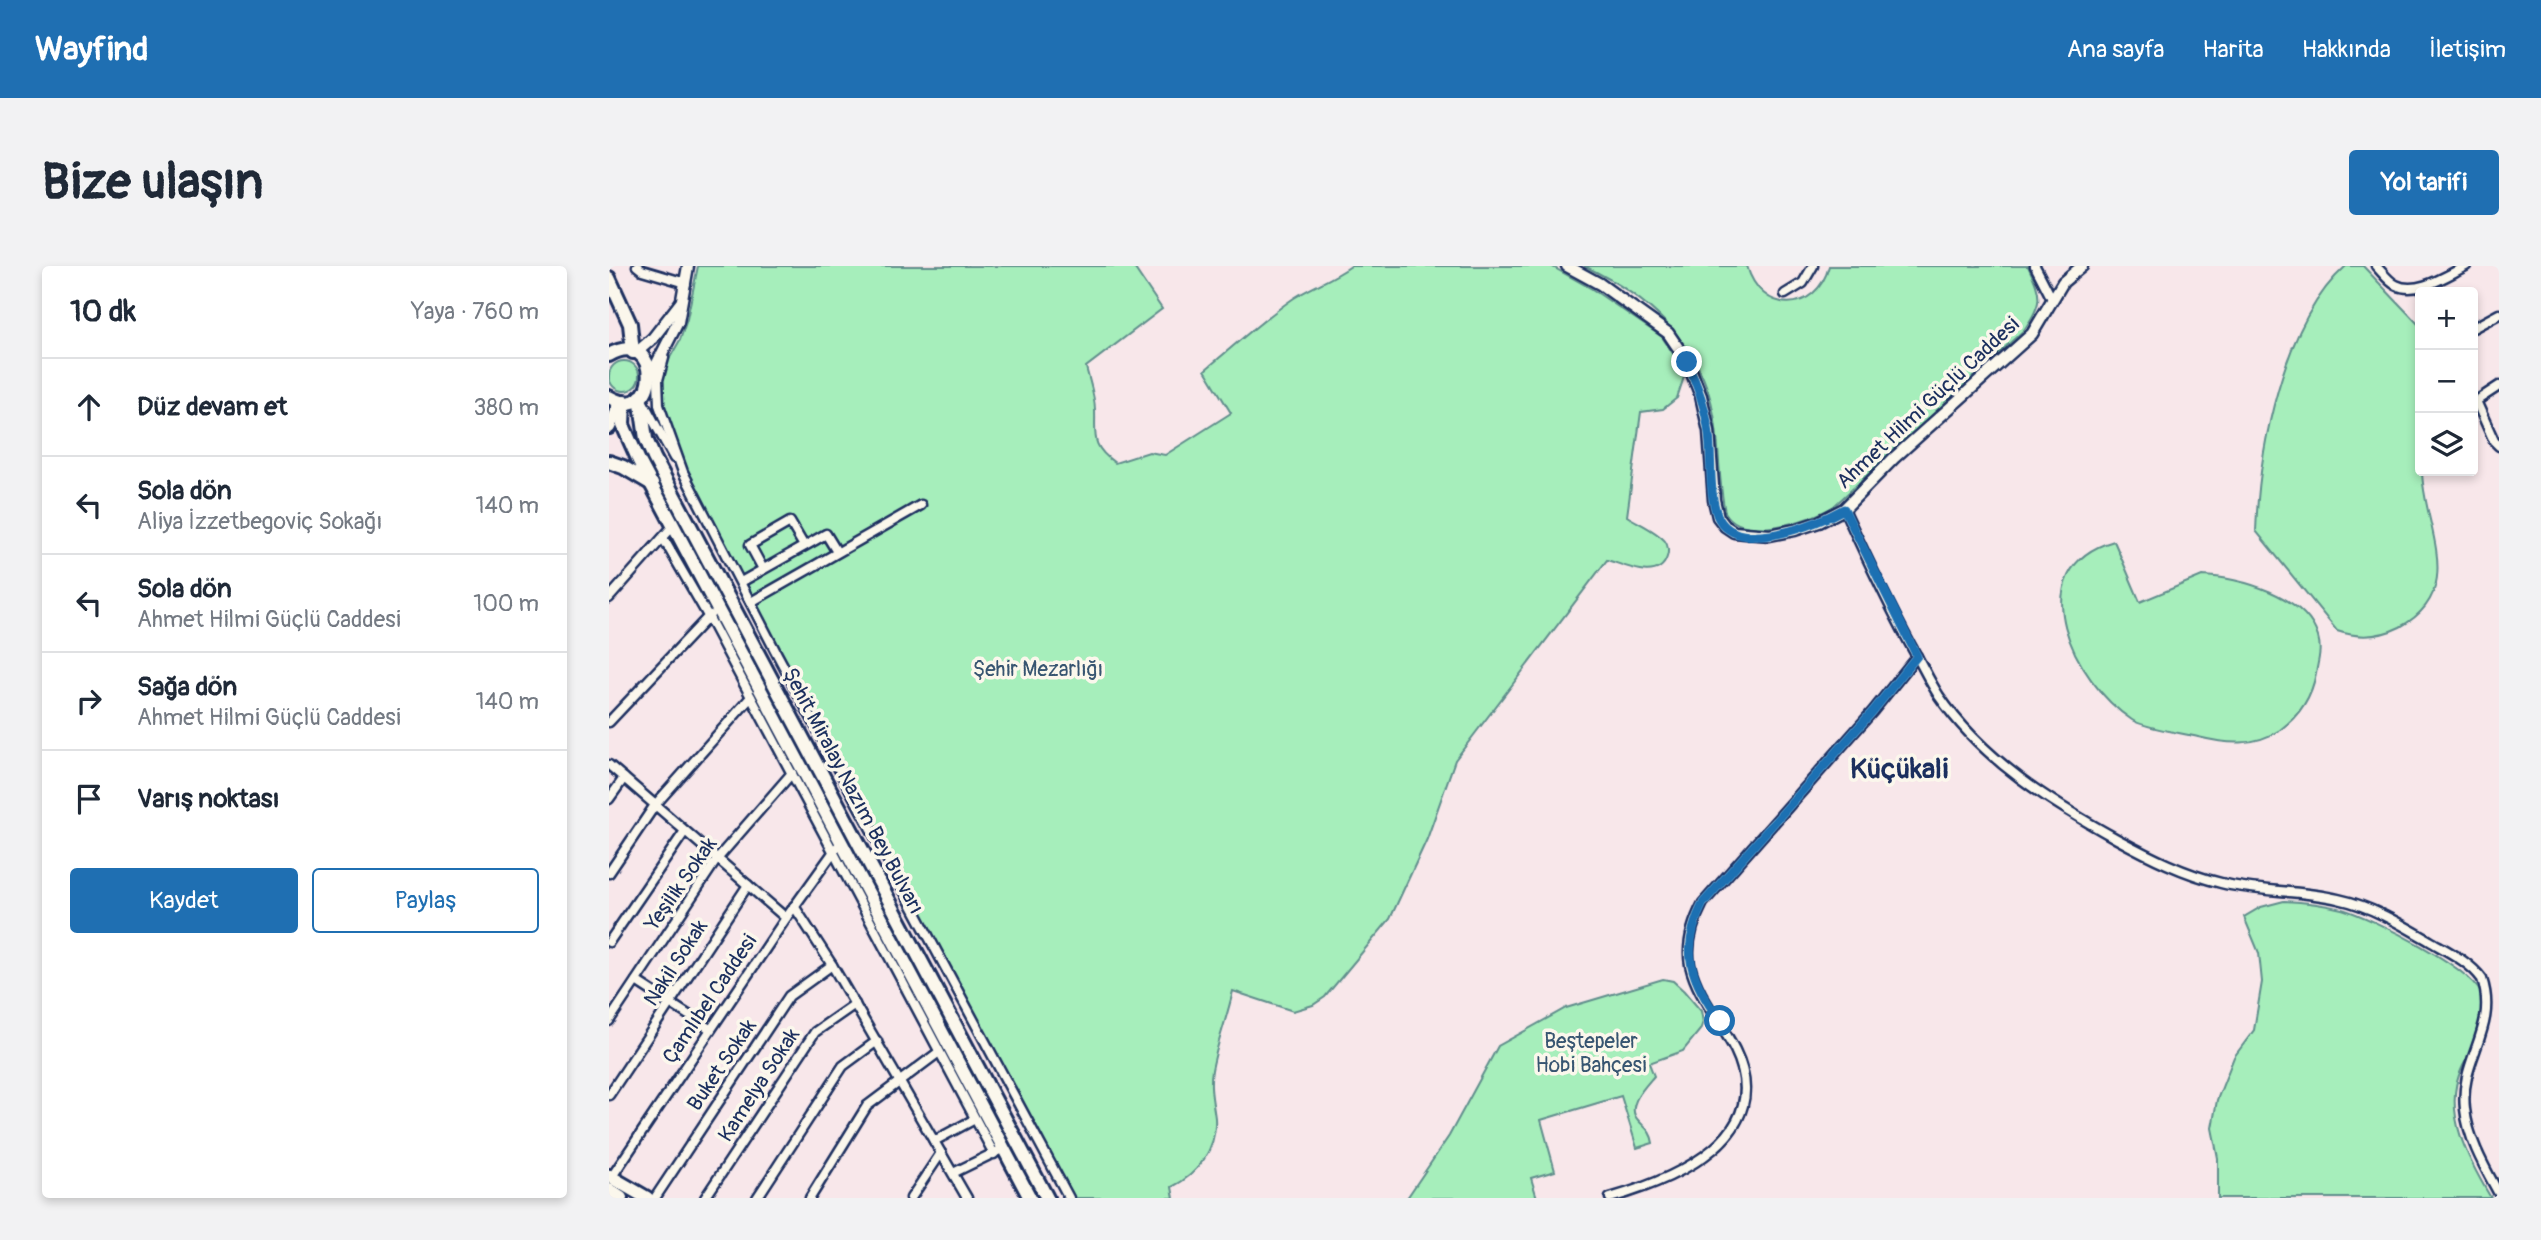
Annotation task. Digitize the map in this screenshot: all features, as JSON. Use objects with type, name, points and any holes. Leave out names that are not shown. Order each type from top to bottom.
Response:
[{"type":"main road","points":[[609,278],[630,324],[635,352]]},
{"type":"main road","points":[[609,355],[620,350],[635,352],[647,363],[650,377],[648,387],[640,397],[618,400],[609,427]]},
{"type":"main road","name":"Şehit Miralay Nazım Bey Bulvarı","points":[[640,397],[646,439],[654,458],[1047,1198]]},
{"type":"main road","name":"Şehit Miralay Nazım Bey Bulvarı","points":[[618,400],[623,425],[674,526],[712,612],[999,1151],[1030,1198]]},
{"type":"main road","points":[[609,462],[652,484]]},
{"type":"main road","points":[[610,1181],[621,1198]]},
{"type":"main road","points":[[610,1181],[647,1198]]},
{"type":"street","points":[[637,266],[642,270],[686,283]]},
{"type":"street","points":[[650,377],[678,322],[688,266]]},
{"type":"street","name":"Ahmet Hilmi Güçlü Caddesi","points":[[1567,266],[1600,284],[1668,333],[1687,362],[1701,396],[1709,431],[1714,500],[1718,517],[1734,532],[1745,534],[1795,530],[1819,523],[1844,509],[1894,458],[2032,334],[2063,282],[2082,266]]},
{"type":"street","points":[[1785,294],[1803,283],[1813,266]]},
{"type":"street","points":[[2035,266],[2052,299]]},
{"type":"street","points":[[2376,266],[2395,285],[2405,288],[2425,285],[2466,266]]},
{"type":"street","points":[[635,352],[653,338],[684,298]]},
{"type":"street","points":[[2478,325],[2499,314]]},
{"type":"street","points":[[664,350],[658,380],[658,397],[663,419],[683,472]]},
{"type":"street","points":[[2499,386],[2476,401],[2494,441],[2499,446]]},
{"type":"street","points":[[640,397],[683,472],[1069,1198]]},
{"type":"street","points":[[751,602],[921,505]]},
{"type":"street","points":[[1844,509],[1939,696],[1977,742],[2028,785],[2089,824],[2183,871],[2221,883],[2339,899],[2369,909],[2424,938],[2468,965],[2480,976],[2488,989],[2494,1011],[2488,1039],[2466,1084],[2465,1109],[2484,1165],[2499,1194]]},
{"type":"street","points":[[763,569],[750,545],[790,523],[804,546]]},
{"type":"street","points":[[609,598],[674,526]]},
{"type":"street","points":[[741,582],[826,534],[837,552]]},
{"type":"street","points":[[663,538],[712,612],[751,697],[792,774],[838,847],[939,1052],[975,1119],[999,1151],[953,1174]]},
{"type":"street","points":[[609,722],[712,612]]},
{"type":"street","points":[[1610,1198],[1637,1190],[1678,1172],[1715,1147],[1733,1130],[1741,1116],[1745,1100],[1744,1076],[1720,1021],[1700,992],[1690,965],[1689,942],[1694,922],[1710,894],[1873,711],[1917,656]]},
{"type":"street","points":[[609,873],[655,805],[751,697]]},
{"type":"street","points":[[609,765],[786,918]]},
{"type":"street","name":"Yeşilik Sokak","points":[[609,1021],[717,859],[792,774]]},
{"type":"street","points":[[609,799],[624,778]]},
{"type":"street","points":[[609,942],[685,831]]},
{"type":"street","name":"Çamlıbel Caddesi","points":[[610,1181],[794,906],[838,847]]},
{"type":"street","name":"Nakil Sokak","points":[[609,1095],[748,885]]},
{"type":"street","points":[[794,906],[832,965],[967,1198]]},
{"type":"street","name":"Buket Sokak","points":[[655,1198],[789,996],[832,965]]},
{"type":"street","points":[[636,981],[710,1030]]},
{"type":"street","name":"Kamelya Sokak","points":[[705,1198],[814,1031],[855,1004]]},
{"type":"street","points":[[757,1198],[843,1066],[877,1041]]},
{"type":"street","points":[[810,1198],[867,1106],[939,1052]]},
{"type":"street","points":[[934,1141],[975,1119]]},
{"type":"street","points":[[911,1198],[941,1153]]},
{"type":"green space","name":"Şehir Mezarlığı","points":[[698,266],[1133,266],[1162,309],[1086,367],[1094,399],[1096,440],[1101,451],[1115,463],[1149,452],[1165,455],[1231,413],[1205,370],[1282,306],[1351,266],[1551,266],[1592,289],[1662,337],[1680,364],[1684,377],[1677,398],[1663,409],[1641,412],[1627,516],[1665,541],[1668,553],[1663,565],[1649,571],[1607,560],[1455,760],[1427,839],[1390,919],[1325,997],[1313,1005],[1293,1011],[1233,991],[1212,1070],[1211,1088],[1215,1118],[1213,1140],[1198,1168],[1172,1187],[1174,1198],[1073,1198],[774,645],[667,432],[658,396],[664,368],[680,340],[687,319]]},
{"type":"green space","points":[[1584,266],[1747,266],[1754,282],[1764,294],[1788,303],[1813,294],[1829,266],[2028,266],[2036,285],[2038,299],[2035,313],[2024,330],[1834,506],[1793,523],[1761,528],[1734,521],[1725,512],[1714,415],[1708,389],[1684,344],[1649,307],[1607,278]]},
{"type":"green space","points":[[2346,266],[2363,266],[2415,321],[2415,476],[2422,476],[2437,556],[2437,576],[2432,595],[2421,612],[2400,627],[2385,633],[2353,635],[2337,631],[2256,531],[2262,463],[2278,390],[2305,320],[2324,290]]},
{"type":"green space","points":[[624,361],[635,365],[639,376],[635,387],[624,391],[613,387],[609,376],[613,365]]},
{"type":"green space","points":[[2114,541],[2140,602],[2202,576],[2252,585],[2286,600],[2300,610],[2318,637],[2320,651],[2311,690],[2304,705],[2293,718],[2280,730],[2260,739],[2230,742],[2145,725],[2132,720],[2111,703],[2091,680],[2076,654],[2065,627],[2062,600],[2068,575],[2085,555]]},
{"type":"green space","points":[[2284,901],[2335,907],[2375,922],[2444,960],[2477,987],[2483,999],[2484,1031],[2462,1068],[2456,1084],[2456,1118],[2474,1168],[2491,1198],[2218,1198],[2218,1158],[2212,1128],[2217,1100],[2234,1057],[2254,1030],[2262,982],[2259,953],[2244,917],[2261,907]]},
{"type":"green space","name":"Beştepeler Hobi Bahçesi","points":[[1663,979],[1673,981],[1684,991],[1701,1011],[1703,1022],[1683,1051],[1649,1063],[1654,1076],[1638,1097],[1634,1109],[1653,1143],[1637,1148],[1621,1096],[1541,1120],[1555,1171],[1531,1178],[1537,1198],[1407,1198],[1449,1136],[1498,1046],[1566,1008]]},
{"type":"district","name":"Küçükali","points":[[1899,769]]},
{"type":"route","points":[[1687,362],[1701,396],[1709,431],[1714,500],[1718,517],[1725,526],[1734,532],[1745,534],[1770,534],[1819,523],[1844,509],[1917,656],[1873,711],[1740,858],[1703,903],[1689,942],[1690,965],[1700,992],[1720,1021]]}]
